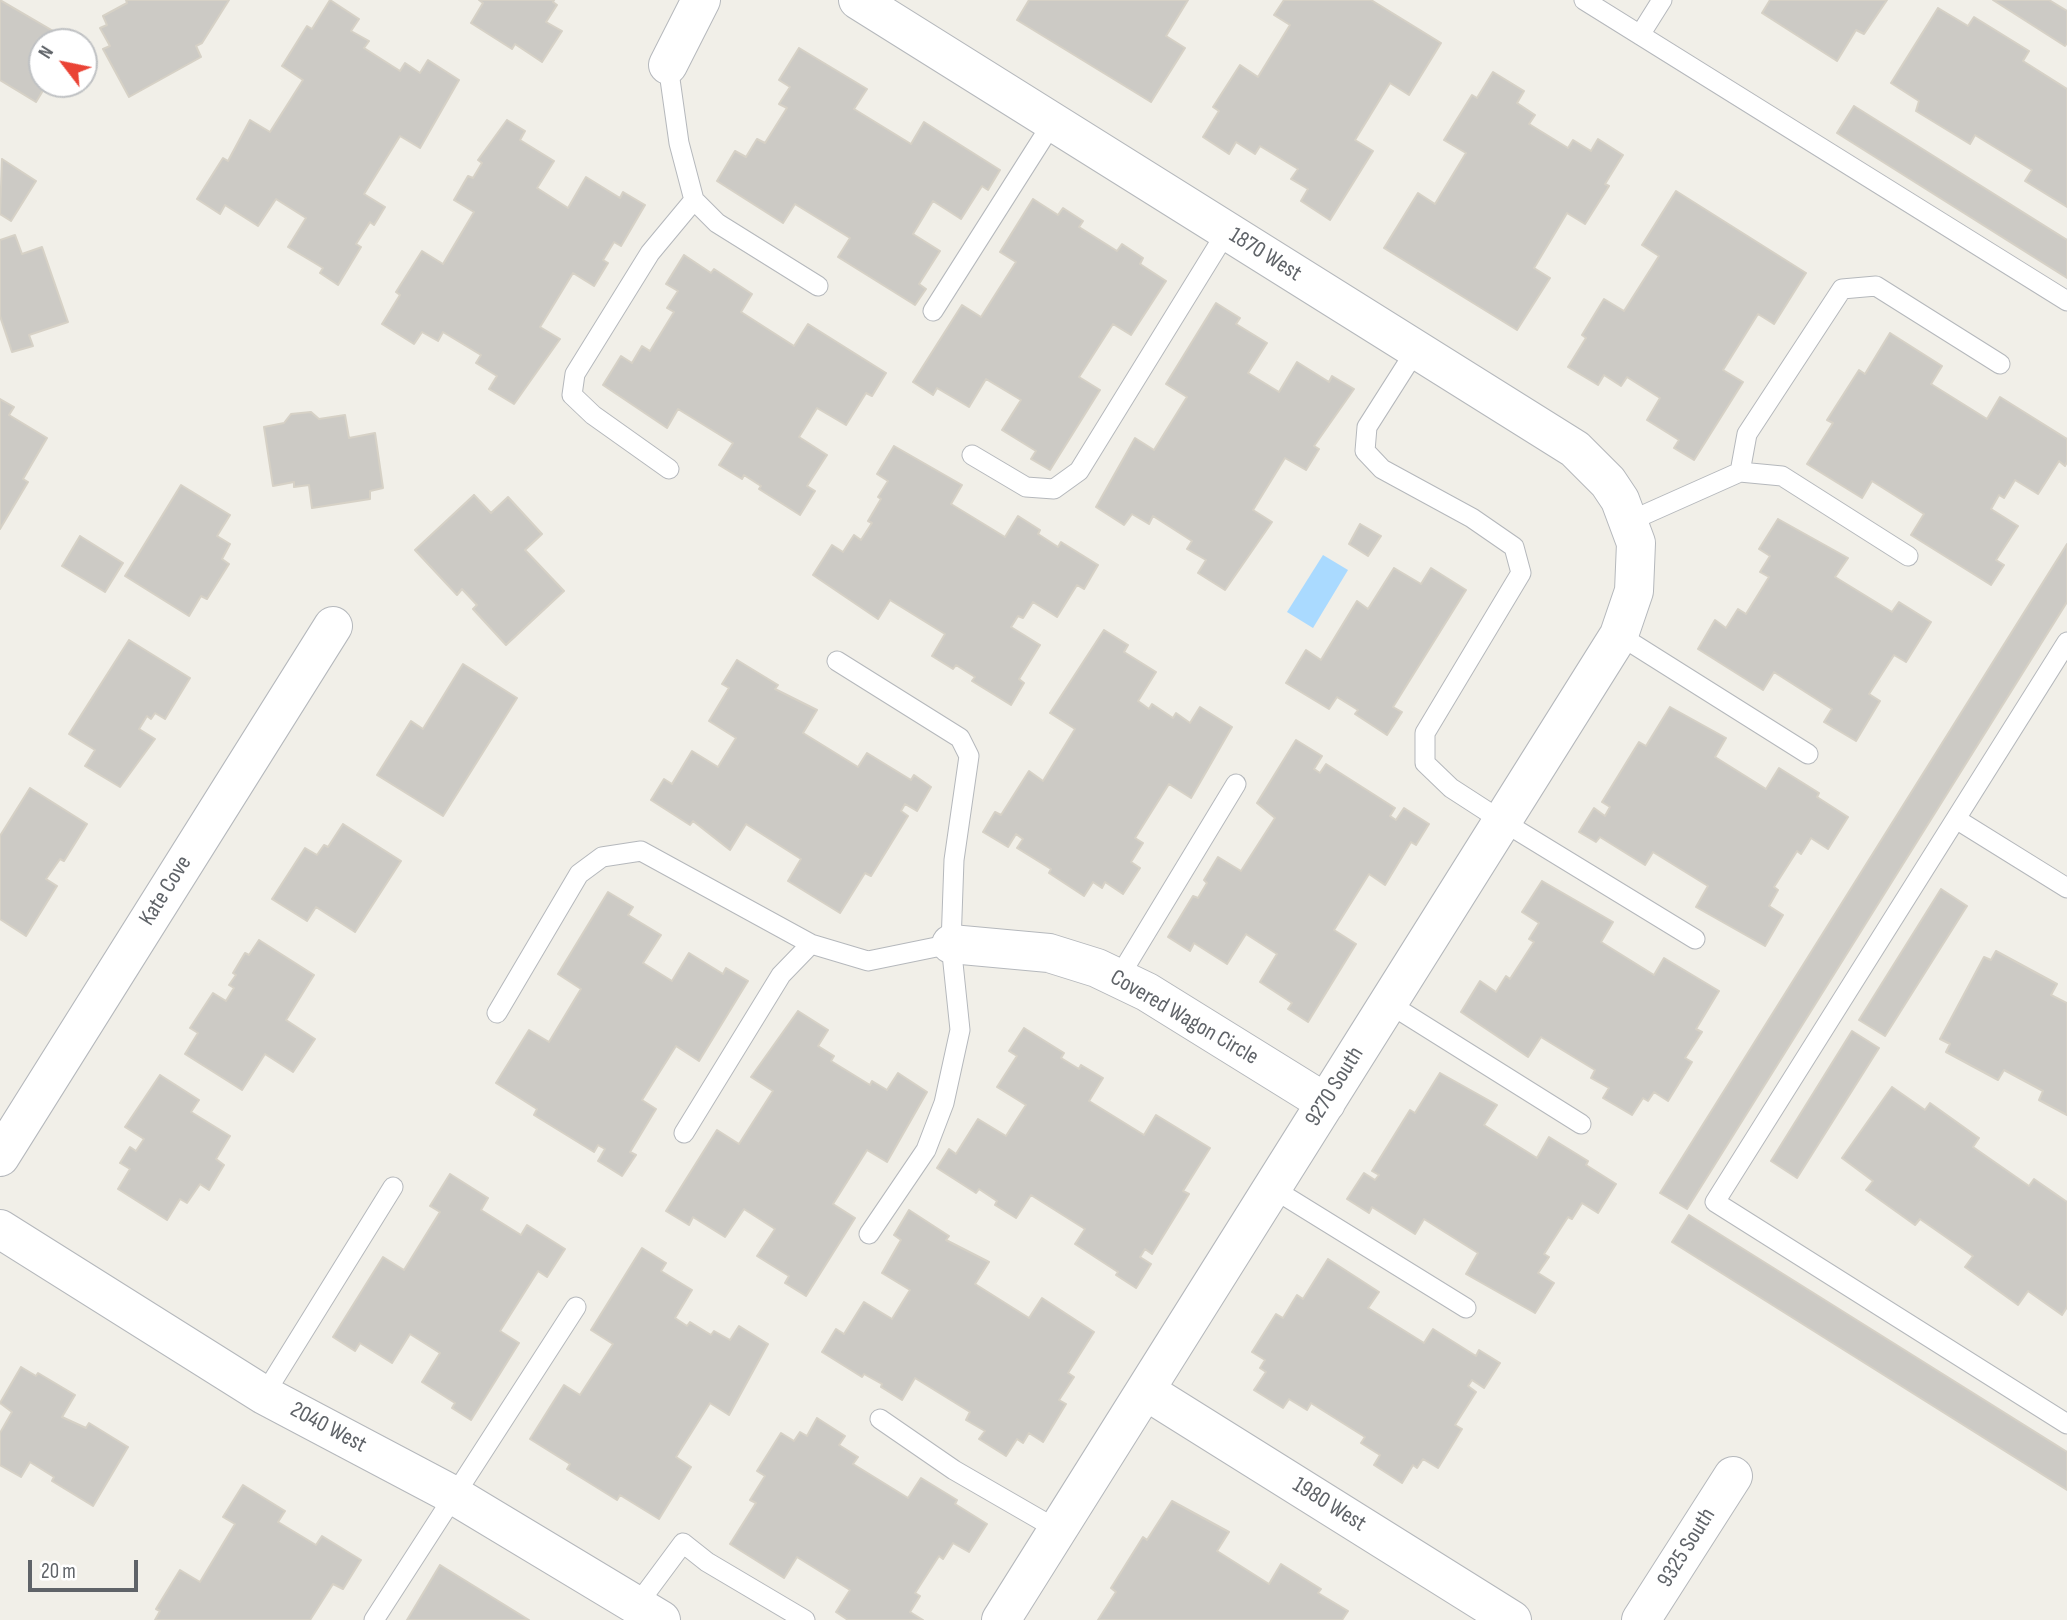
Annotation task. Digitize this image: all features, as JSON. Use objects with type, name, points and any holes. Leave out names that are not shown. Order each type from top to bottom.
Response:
[{"type":"street","points":[[668,65],[701,0]]},
{"type":"street","name":"1870 West","points":[[858,0],[1575,449],[1608,482],[1633,532]]},
{"type":"street","name":"9270 South","points":[[1009,1617],[1058,1530],[1619,635],[1634,591],[1633,532]]},
{"type":"street","name":"Kate Cove","points":[[0,1157],[332,626]]},
{"type":"street","name":"Covered Wagon Circle","points":[[951,944],[1049,953],[1119,977],[1325,1103]]},
{"type":"street","name":"2040 West","points":[[0,1228],[264,1395],[456,1496],[642,1615]]},
{"type":"street","name":"1980 West","points":[[1146,1391],[1512,1620]]},
{"type":"street","name":"9325 South","points":[[1642,1620],[1733,1476]]},
{"type":"lane","points":[[1584,0],[2067,302]]},
{"type":"lane","points":[[1640,35],[1662,0]]},
{"type":"lane","points":[[668,65],[679,143],[694,200],[717,223],[818,286]]},
{"type":"lane","points":[[933,311],[1053,122]]},
{"type":"lane","points":[[669,469],[593,415],[572,395],[575,374],[650,253],[694,200]]},
{"type":"lane","points":[[972,455],[1026,487],[1054,489],[1079,471],[1227,231]]},
{"type":"lane","points":[[1741,472],[1747,434],[1842,289],[1877,286],[2000,365]]},
{"type":"lane","points":[[1416,349],[1367,427],[1365,451],[1382,469],[1472,518],[1514,547],[1521,573],[1425,733],[1425,763],[1451,788],[1695,939]]},
{"type":"lane","points":[[1633,532],[1741,472],[1782,476],[1908,556]]},
{"type":"lane","points":[[1619,635],[1808,754]]},
{"type":"lane","points":[[2067,642],[1715,1202],[2067,1424]]},
{"type":"lane","points":[[837,661],[960,738],[970,756],[954,860],[951,944],[960,1030],[944,1103],[926,1150],[869,1234]]},
{"type":"lane","points":[[1119,977],[1236,784]]},
{"type":"lane","points":[[1956,819],[2067,888]]},
{"type":"lane","points":[[497,1013],[579,874],[602,857],[641,851],[811,944],[868,961],[951,944]]},
{"type":"lane","points":[[684,1133],[781,975],[811,944]]},
{"type":"lane","points":[[1388,1003],[1581,1124]]},
{"type":"lane","points":[[264,1395],[393,1187]]},
{"type":"lane","points":[[1272,1188],[1466,1308]]},
{"type":"lane","points":[[374,1620],[576,1307]]},
{"type":"lane","points":[[880,1419],[954,1470],[1058,1530]]},
{"type":"lane","points":[[642,1615],[683,1543],[708,1562],[805,1620]]},
{"type":"water","points":[[1323,555],[1348,570],[1313,628],[1287,612]]},
{"type":"building","points":[[0,0],[48,28],[28,28],[28,97],[0,80]]},
{"type":"building","points":[[126,0],[229,0],[202,43],[196,46],[201,57],[129,97],[103,49],[110,46],[100,28],[107,25],[103,16],[127,3]]},
{"type":"building","points":[[330,0],[359,19],[351,31],[369,41],[364,48],[400,71],[405,63],[420,73],[428,60],[459,80],[420,148],[400,136],[364,194],[385,207],[374,225],[370,222],[356,244],[361,247],[338,285],[320,273],[323,268],[288,247],[306,218],[276,199],[258,226],[225,205],[220,214],[197,199],[223,158],[228,161],[250,120],[270,132],[303,80],[282,66],[307,26],[312,29]]},
{"type":"building","points":[[479,0],[554,0],[557,5],[546,22],[562,31],[542,62],[515,44],[512,49],[471,23],[483,3]]},
{"type":"building","points":[[1029,0],[1188,0],[1166,36],[1185,48],[1151,102],[1017,20]]},
{"type":"building","points":[[1284,0],[1371,0],[1441,43],[1409,95],[1390,83],[1355,140],[1373,151],[1330,220],[1301,201],[1308,189],[1291,179],[1298,169],[1260,146],[1255,154],[1236,142],[1229,154],[1203,137],[1219,111],[1213,107],[1240,65],[1258,77],[1290,25],[1274,15]]},
{"type":"building","points":[[1770,0],[1887,0],[1864,34],[1856,30],[1837,61],[1762,13]]},
{"type":"building","points":[[1993,0],[2049,0],[2067,11],[2067,43],[2065,46]]},
{"type":"building","points":[[1938,8],[1968,26],[1974,17],[2029,51],[2023,61],[2067,89],[2067,207],[2025,181],[2032,170],[1975,135],[1970,144],[1916,111],[1919,101],[1891,83]]},
{"type":"building","points":[[799,48],[867,89],[854,109],[911,144],[924,122],[1000,170],[988,190],[982,186],[961,219],[933,201],[913,234],[940,251],[919,284],[926,289],[915,305],[838,257],[850,238],[795,204],[783,223],[717,181],[735,151],[746,157],[757,139],[765,143],[787,108],[779,104],[790,87],[779,80]]},
{"type":"building","points":[[1493,72],[1524,91],[1517,103],[1535,115],[1529,124],[1568,148],[1573,140],[1591,151],[1598,139],[1623,155],[1605,184],[1609,186],[1585,224],[1567,213],[1534,268],[1550,278],[1517,330],[1384,248],[1418,193],[1435,204],[1466,153],[1444,140],[1472,95],[1477,98]]},
{"type":"building","points":[[1854,106],[2067,240],[2067,278],[1837,133]]},
{"type":"building","points":[[507,120],[525,131],[520,140],[554,161],[537,188],[568,208],[586,177],[620,198],[623,192],[645,205],[621,246],[614,242],[603,260],[608,263],[594,286],[573,273],[540,327],[560,339],[514,404],[489,389],[497,376],[476,363],[481,355],[443,332],[438,341],[422,332],[414,344],[382,324],[400,295],[396,292],[422,251],[443,264],[474,212],[454,200],[468,176],[473,178],[482,163],[478,160]]},
{"type":"building","points":[[2,159],[36,181],[11,221],[0,214]]},
{"type":"building","points":[[1676,191],[1806,273],[1774,324],[1758,314],[1723,370],[1743,382],[1694,460],[1674,448],[1679,440],[1647,420],[1660,398],[1627,377],[1621,386],[1604,375],[1598,385],[1568,367],[1586,338],[1582,335],[1604,299],[1624,311],[1659,256],[1642,245]]},
{"type":"building","points":[[1033,199],[1058,215],[1063,208],[1083,221],[1079,227],[1117,251],[1122,244],[1143,258],[1140,264],[1166,281],[1131,335],[1113,324],[1079,377],[1100,390],[1050,470],[1031,459],[1036,451],[1002,430],[1021,400],[986,379],[969,407],[937,388],[933,395],[913,382],[962,305],[981,317],[1016,262],[1000,252]]},
{"type":"building","points":[[15,235],[22,254],[42,247],[68,322],[29,335],[33,346],[12,352],[0,316],[0,240]]},
{"type":"building","points":[[684,255],[711,273],[714,269],[752,294],[741,312],[794,346],[808,324],[886,373],[872,396],[866,393],[846,425],[817,408],[799,437],[827,455],[807,486],[815,491],[800,515],[759,489],[761,486],[744,475],[742,479],[719,465],[733,443],[678,409],[667,428],[603,385],[621,356],[632,363],[642,346],[650,351],[674,312],[667,308],[678,291],[666,284]]},
{"type":"building","points":[[1216,303],[1240,318],[1236,324],[1267,343],[1248,373],[1279,392],[1297,362],[1329,382],[1332,376],[1354,389],[1314,446],[1319,449],[1306,470],[1285,458],[1253,510],[1272,522],[1225,590],[1198,573],[1206,560],[1187,549],[1192,541],[1153,516],[1149,524],[1132,514],[1124,525],[1096,507],[1135,438],[1154,450],[1187,397],[1166,384]]},
{"type":"building","points":[[1890,333],[1942,366],[1931,384],[1987,419],[2000,397],[2067,439],[2065,466],[2059,461],[2038,494],[2015,480],[2004,498],[1999,495],[1991,509],[2018,526],[1996,560],[2004,565],[1991,585],[1911,535],[1924,514],[1872,481],[1862,498],[1807,464],[1833,423],[1827,420],[1859,370],[1865,374]]},
{"type":"building","points":[[0,399],[14,407],[9,415],[47,438],[23,479],[28,482],[0,529]]},
{"type":"building","points":[[311,412],[319,419],[345,415],[349,438],[375,433],[383,488],[370,491],[370,499],[312,508],[309,485],[294,487],[294,482],[273,486],[264,427],[284,423],[291,414]]},
{"type":"building","points":[[894,446],[962,485],[951,504],[1005,537],[1018,516],[1040,530],[1038,534],[1058,547],[1061,542],[1098,565],[1084,589],[1077,585],[1057,617],[1033,602],[1023,618],[1018,616],[1011,627],[1040,645],[1019,679],[1024,683],[1011,705],[972,681],[975,677],[956,665],[953,669],[932,656],[945,634],[890,600],[878,619],[813,575],[832,545],[843,552],[854,535],[861,540],[872,523],[868,521],[888,481],[877,474]]},
{"type":"building","points":[[181,485],[230,515],[217,536],[230,544],[222,559],[229,564],[207,599],[201,596],[189,616],[125,576]]},
{"type":"building","points":[[474,495],[491,513],[508,497],[542,534],[525,550],[564,591],[506,645],[473,609],[477,605],[462,589],[457,595],[415,550]]},
{"type":"building","points":[[1778,519],[1848,558],[1835,577],[1892,612],[1899,602],[1931,622],[1906,662],[1894,655],[1869,694],[1880,701],[1856,741],[1824,722],[1832,709],[1774,672],[1763,690],[1698,649],[1715,620],[1726,628],[1738,609],[1746,614],[1769,577],[1760,572],[1770,556],[1759,549]]},
{"type":"building","points":[[1360,524],[1381,536],[1368,556],[1349,544]]},
{"type":"building","points":[[80,536],[123,563],[105,592],[62,566]]},
{"type":"building","points":[[2067,544],[2067,602],[1687,1209],[1660,1193]]},
{"type":"building","points":[[1394,568],[1421,584],[1431,568],[1466,590],[1393,707],[1402,712],[1387,735],[1355,714],[1358,710],[1337,697],[1329,709],[1286,683],[1306,650],[1321,660],[1357,601],[1368,609]]},
{"type":"building","points":[[1104,630],[1128,645],[1124,652],[1156,672],[1138,701],[1149,709],[1152,704],[1173,718],[1176,713],[1190,723],[1200,707],[1232,727],[1191,798],[1169,784],[1135,838],[1143,843],[1131,862],[1140,868],[1123,894],[1105,882],[1102,888],[1093,882],[1084,896],[1049,873],[1051,869],[1017,848],[1023,839],[1016,834],[1008,847],[983,832],[995,812],[1001,815],[1029,771],[1043,781],[1075,729],[1050,713]]},
{"type":"building","points":[[129,640],[190,678],[165,719],[155,713],[151,719],[147,716],[139,729],[155,739],[120,787],[85,766],[95,750],[69,734]]},
{"type":"building","points":[[737,660],[778,685],[775,689],[817,710],[803,733],[858,767],[867,753],[911,780],[914,775],[931,787],[917,811],[905,804],[901,811],[908,816],[871,876],[865,873],[840,913],[788,881],[801,859],[746,824],[730,850],[693,821],[690,825],[651,800],[664,779],[672,784],[692,751],[718,767],[736,738],[709,721],[729,688],[722,684]]},
{"type":"building","points":[[463,664],[517,698],[443,816],[377,775],[411,721],[423,729]]},
{"type":"building","points":[[1670,707],[1726,738],[1715,757],[1766,789],[1779,768],[1819,793],[1817,797],[1848,817],[1828,849],[1811,838],[1801,854],[1797,851],[1774,887],[1778,890],[1769,906],[1783,915],[1765,946],[1696,907],[1708,886],[1653,852],[1645,865],[1600,837],[1596,842],[1579,832],[1594,808],[1605,816],[1610,807],[1602,802],[1639,742],[1646,746]]},
{"type":"building","points":[[1296,740],[1322,756],[1314,769],[1320,773],[1326,764],[1395,808],[1390,816],[1396,820],[1404,808],[1429,824],[1416,845],[1411,842],[1385,885],[1369,874],[1334,930],[1356,944],[1308,1022],[1288,1009],[1292,1003],[1260,982],[1277,954],[1246,934],[1227,964],[1194,943],[1190,951],[1168,937],[1193,896],[1198,898],[1207,883],[1204,880],[1218,857],[1241,871],[1275,818],[1257,803]]},
{"type":"building","points":[[30,788],[87,824],[64,861],[60,859],[46,879],[57,886],[26,936],[0,919],[0,836]]},
{"type":"building","points":[[343,824],[401,861],[355,932],[316,907],[307,921],[272,899],[305,848],[317,855],[324,845],[328,847]]},
{"type":"building","points":[[1542,881],[1613,922],[1601,942],[1654,975],[1664,958],[1719,991],[1696,1029],[1702,1032],[1685,1058],[1692,1062],[1668,1101],[1654,1092],[1648,1101],[1643,1098],[1632,1115],[1603,1098],[1609,1088],[1591,1078],[1595,1070],[1541,1037],[1528,1057],[1461,1012],[1480,981],[1496,992],[1506,976],[1510,979],[1534,942],[1529,939],[1539,923],[1522,912]]},
{"type":"building","points":[[1941,889],[1967,906],[1885,1036],[1859,1020]]},
{"type":"building","points":[[608,892],[633,907],[628,915],[661,935],[643,963],[672,981],[689,953],[723,974],[726,968],[748,981],[699,1061],[676,1046],[642,1100],[656,1109],[630,1152],[636,1155],[622,1176],[598,1161],[605,1149],[598,1145],[594,1152],[534,1115],[537,1109],[496,1083],[529,1030],[549,1042],[581,989],[558,974]]},
{"type":"building","points":[[259,940],[314,975],[286,1020],[315,1039],[293,1072],[265,1054],[242,1090],[185,1054],[198,1033],[190,1028],[213,993],[226,1001],[234,988],[229,985],[236,975],[233,973],[245,953],[249,955]]},
{"type":"building","points":[[1996,951],[2057,984],[2051,995],[2067,1003],[2067,1115],[2039,1100],[2043,1091],[2004,1070],[1998,1080],[1946,1052],[1950,1044],[1940,1039],[1984,957],[1991,960]]},
{"type":"building","points":[[798,1011],[828,1030],[818,1046],[834,1056],[831,1061],[870,1085],[872,1081],[887,1090],[898,1073],[927,1092],[887,1162],[867,1150],[833,1204],[855,1218],[806,1296],[785,1283],[789,1276],[757,1256],[775,1229],[744,1209],[725,1237],[693,1217],[689,1225],[666,1211],[717,1130],[739,1144],[773,1091],[751,1077]]},
{"type":"building","points":[[1024,1028],[1064,1053],[1061,1058],[1079,1069],[1081,1065],[1103,1078],[1089,1101],[1144,1135],[1156,1115],[1210,1148],[1183,1191],[1189,1194],[1152,1254],[1145,1249],[1140,1257],[1151,1264],[1136,1288],[1116,1275],[1118,1272],[1075,1244],[1085,1229],[1031,1195],[1016,1218],[995,1205],[997,1201],[979,1189],[976,1193],[937,1168],[949,1149],[956,1154],[978,1119],[1006,1136],[1026,1105],[997,1087],[1017,1056],[1009,1051]]},
{"type":"building","points":[[1852,1031],[1879,1048],[1797,1178],[1771,1161]]},
{"type":"building","points":[[1440,1073],[1497,1105],[1484,1125],[1537,1158],[1549,1137],[1588,1161],[1586,1165],[1616,1184],[1598,1213],[1582,1203],[1572,1219],[1568,1217],[1544,1254],[1549,1257],[1538,1273],[1554,1283],[1535,1313],[1466,1274],[1478,1253],[1424,1219],[1415,1234],[1372,1207],[1369,1213],[1347,1199],[1364,1173],[1375,1180],[1379,1175],[1372,1171],[1410,1110],[1415,1113]]},
{"type":"building","points":[[160,1075],[199,1100],[191,1112],[230,1136],[216,1159],[224,1165],[209,1190],[200,1184],[187,1203],[180,1199],[167,1220],[118,1189],[130,1169],[120,1163],[130,1147],[136,1151],[144,1139],[125,1127]]},
{"type":"building","points":[[1892,1087],[1925,1110],[1930,1103],[1979,1138],[1973,1147],[2029,1186],[2034,1179],[2067,1202],[2067,1307],[2062,1315],[2028,1291],[2018,1305],[1965,1267],[1973,1256],[1920,1219],[1915,1225],[1866,1190],[1873,1181],[1842,1158]]},
{"type":"building","points":[[450,1174],[488,1198],[481,1210],[521,1235],[527,1225],[565,1249],[547,1277],[538,1271],[500,1331],[519,1343],[471,1420],[452,1408],[455,1403],[422,1382],[440,1353],[410,1334],[392,1363],[360,1343],[355,1351],[333,1337],[383,1257],[404,1270],[440,1212],[430,1206]]},
{"type":"building","points":[[909,1210],[949,1236],[946,1240],[989,1262],[975,1284],[1029,1318],[1042,1298],[1094,1332],[1068,1373],[1074,1377],[1059,1400],[1066,1404],[1043,1442],[1029,1433],[1023,1443],[1017,1439],[1006,1456],[979,1439],[985,1431],[966,1420],[970,1412],[915,1378],[902,1400],[881,1387],[882,1384],[864,1374],[862,1377],[822,1352],[836,1329],[844,1334],[864,1302],[892,1319],[910,1290],[882,1273],[901,1240],[894,1235]]},
{"type":"building","points":[[1689,1215],[2067,1452],[2067,1490],[1672,1242]]},
{"type":"building","points":[[642,1248],[666,1263],[661,1271],[692,1290],[675,1318],[687,1326],[690,1322],[711,1335],[714,1331],[730,1340],[739,1326],[768,1344],[729,1415],[710,1403],[676,1457],[691,1467],[659,1519],[620,1495],[617,1500],[567,1469],[570,1464],[530,1439],[564,1385],[580,1395],[613,1344],[591,1330]]},
{"type":"building","points":[[1328,1259],[1379,1292],[1368,1308],[1424,1343],[1433,1329],[1476,1356],[1479,1350],[1500,1363],[1484,1388],[1472,1380],[1468,1386],[1476,1392],[1455,1425],[1462,1429],[1438,1468],[1423,1459],[1417,1468],[1413,1465],[1402,1483],[1374,1465],[1380,1455],[1361,1443],[1365,1437],[1311,1403],[1307,1410],[1289,1399],[1283,1408],[1254,1390],[1266,1372],[1260,1368],[1265,1360],[1252,1352],[1276,1314],[1283,1318],[1297,1295],[1303,1299]]},
{"type":"building","points":[[21,1367],[36,1376],[38,1373],[75,1395],[62,1417],[86,1428],[89,1423],[128,1447],[93,1506],[52,1481],[54,1477],[30,1462],[21,1477],[0,1465],[0,1433],[12,1412],[0,1403]]},
{"type":"building","points":[[817,1418],[845,1436],[839,1445],[858,1457],[853,1464],[908,1498],[921,1478],[957,1500],[955,1504],[987,1524],[969,1552],[953,1543],[943,1559],[939,1556],[915,1593],[920,1596],[910,1612],[923,1620],[848,1620],[836,1612],[850,1590],[797,1557],[784,1578],[730,1544],[756,1503],[750,1500],[765,1476],[757,1471],[781,1433],[794,1441],[800,1432],[807,1436]]},
{"type":"building","points":[[243,1485],[285,1511],[278,1522],[316,1545],[322,1536],[361,1560],[343,1589],[333,1584],[310,1620],[155,1620],[160,1611],[156,1609],[180,1570],[200,1582],[235,1524],[223,1517]]},
{"type":"building","points":[[1172,1501],[1229,1532],[1217,1551],[1269,1584],[1281,1564],[1321,1589],[1318,1593],[1348,1611],[1342,1620],[1098,1620],[1116,1592],[1111,1588],[1143,1537],[1147,1540]]},
{"type":"building","points":[[440,1565],[529,1620],[407,1620]]}]
